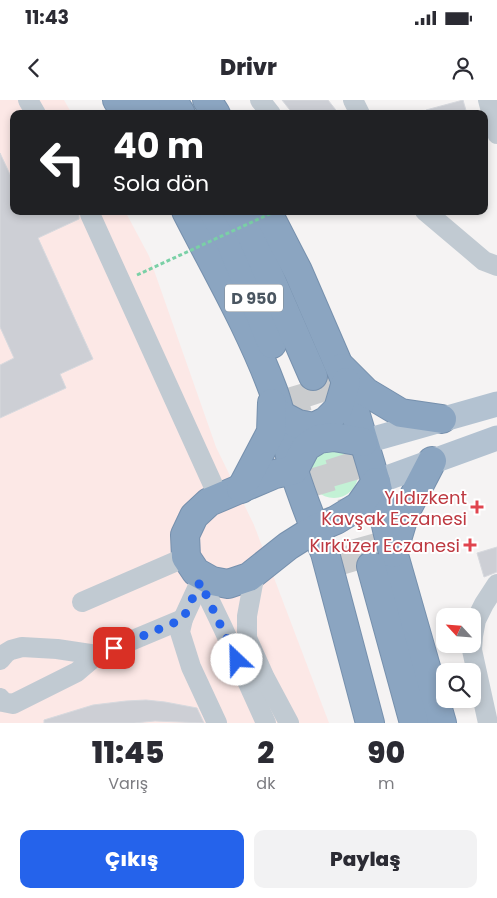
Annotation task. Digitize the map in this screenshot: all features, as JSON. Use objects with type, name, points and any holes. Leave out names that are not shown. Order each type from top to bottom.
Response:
[{"type":"highway","points":[[188,215],[247,330],[292,384]]},
{"type":"highway","name":"D 950","points":[[215,215],[230,241],[292,384]]},
{"type":"highway","name":"D 950","points":[[240,215],[251,234],[292,384]]},
{"type":"highway","points":[[269,215],[298,271],[342,373],[376,482],[374,557],[414,723]]},
{"type":"highway","points":[[281,415],[298,424],[314,427],[326,420],[338,409],[342,373]]},
{"type":"highway","points":[[342,373],[366,392],[401,413],[442,419]]},
{"type":"highway","points":[[292,384],[281,415],[294,470],[320,541],[370,723]]},
{"type":"highway","points":[[230,494],[271,432],[292,384]]},
{"type":"highway","points":[[294,470],[306,447],[319,439],[334,437],[364,442]]},
{"type":"highway","points":[[374,557],[405,513],[432,461]]},
{"type":"highway","points":[[294,470],[275,474],[210,502],[194,516],[185,535],[194,570],[212,581],[228,584],[249,577],[288,546],[330,539],[345,528],[370,522],[389,723]]},
{"type":"highway","points":[[320,541],[336,520],[359,506],[376,482]]},
{"type":"highway","points":[[374,557],[442,723]]},
{"type":"main road","points":[[364,442],[497,404]]},
{"type":"main road","points":[[376,482],[497,438]]},
{"type":"street","points":[[260,100],[268,110]]},
{"type":"street","points":[[488,100],[497,134]]},
{"type":"street","points":[[90,215],[230,494]]},
{"type":"street","points":[[430,215],[484,261],[497,266]]},
{"type":"street","points":[[82,602],[194,570]]},
{"type":"street","points":[[194,570],[180,632],[191,667],[216,723]]},
{"type":"street","points":[[194,570],[266,723]]},
{"type":"street","points":[[255,573],[247,616],[247,638],[265,678],[289,723]]},
{"type":"street","points":[[488,723],[472,650],[476,620],[497,584]]},
{"type":"street","points":[[0,698],[3,702],[13,704],[77,672],[97,655],[183,619]]},
{"type":"street","points":[[0,660],[11,650],[22,647],[57,649],[97,655]]},
{"type":"path","points":[[137,276],[267,215]]},
{"type":"shaded area","points":[[0,100],[64,100],[70,110],[10,110],[10,215],[127,215],[149,256],[216,447],[254,525],[329,723],[0,723]]},
{"type":"green space","points":[[334,450],[343,452],[351,457],[356,465],[358,474],[356,483],[351,491],[343,496],[334,498],[325,496],[317,491],[312,483],[310,474],[312,465],[317,457],[325,452]]},
{"type":"building","points":[[282,100],[328,100],[336,110],[290,110]]},
{"type":"building","points":[[463,100],[466,110],[426,110]]},
{"type":"building","points":[[0,153],[10,174],[10,215],[79,215],[79,219],[38,238],[93,359],[60,374],[66,388],[0,418],[0,365],[14,358],[0,327]]},
{"type":"building","points":[[497,547],[497,572],[484,577],[477,553]]},
{"type":"building","points":[[146,700],[197,708],[204,723],[155,721],[134,723],[44,723],[44,720],[93,705]]},
{"type":"tunnel","points":[[313,376],[345,475],[371,566]]},
{"type":"tunnel","points":[[290,387],[346,574]]},
{"type":"place","name":"Yıldızkent Kavşak Eczanesi","points":[[477,507]]},
{"type":"place","name":"Kırküzer Eczanesi","points":[[470,545]]},
{"type":"route","points":[[114,648],[183,619],[200,582],[237,660]]}]
